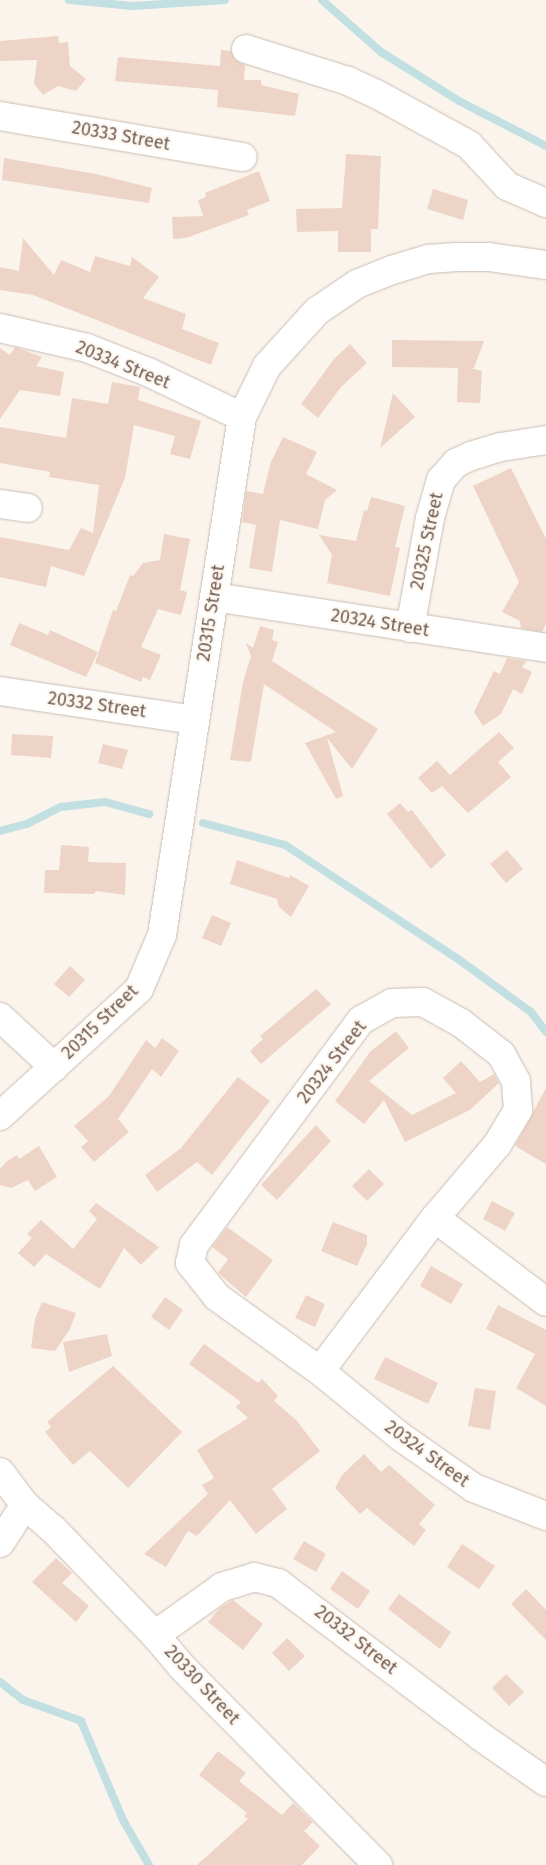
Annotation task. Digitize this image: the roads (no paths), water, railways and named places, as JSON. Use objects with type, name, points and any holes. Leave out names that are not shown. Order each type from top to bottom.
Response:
[{"type":"street","points":[[246,49],[348,81],[380,96],[469,145],[507,186],[546,203]]},
{"type":"street","name":"20333 Street","points":[[0,116],[243,157]]},
{"type":"street","name":"20315 Street","points":[[0,1116],[139,989],[162,935],[242,417],[267,366],[289,339],[317,311],[357,284],[428,259],[489,257],[546,265]]},
{"type":"street","name":"20334 Street","points":[[0,328],[87,348],[148,372],[242,417]]},
{"type":"street","name":"20325 Street","points":[[410,628],[430,518],[441,480],[456,464],[471,456],[501,447],[546,440]]},
{"type":"street","points":[[0,504],[28,508]]},
{"type":"street","name":"20324 Street","points":[[214,597],[546,648]]},
{"type":"street","name":"20332 Street","points":[[0,691],[195,720]]},
{"type":"street","name":"20324 Street","points":[[320,1371],[435,1218],[497,1145],[518,1110],[516,1081],[501,1054],[461,1023],[423,1002],[392,1003],[361,1020],[194,1245],[190,1263],[217,1297],[320,1371],[402,1438],[474,1488],[546,1516]]},
{"type":"street","points":[[0,1017],[54,1066]]},
{"type":"street","points":[[435,1218],[546,1302]]},
{"type":"street","points":[[0,1472],[25,1505],[0,1543]]},
{"type":"street","name":"20330 Street","points":[[25,1505],[155,1635],[182,1667],[378,1865]]},
{"type":"street","name":"20332 Street","points":[[155,1635],[222,1587],[254,1577],[278,1583],[480,1736],[546,1782]]},
{"type":"waterway","points":[[69,0],[133,6],[225,0]]},
{"type":"waterway","points":[[322,0],[381,52],[459,101],[546,146]]},
{"type":"waterway","points":[[0,831],[27,824],[61,807],[105,802],[149,814]]},
{"type":"waterway","points":[[203,823],[285,845],[458,959],[531,1012],[546,1032]]},
{"type":"waterway","points":[[0,1682],[23,1700],[81,1721],[123,1820],[149,1865]]}]
